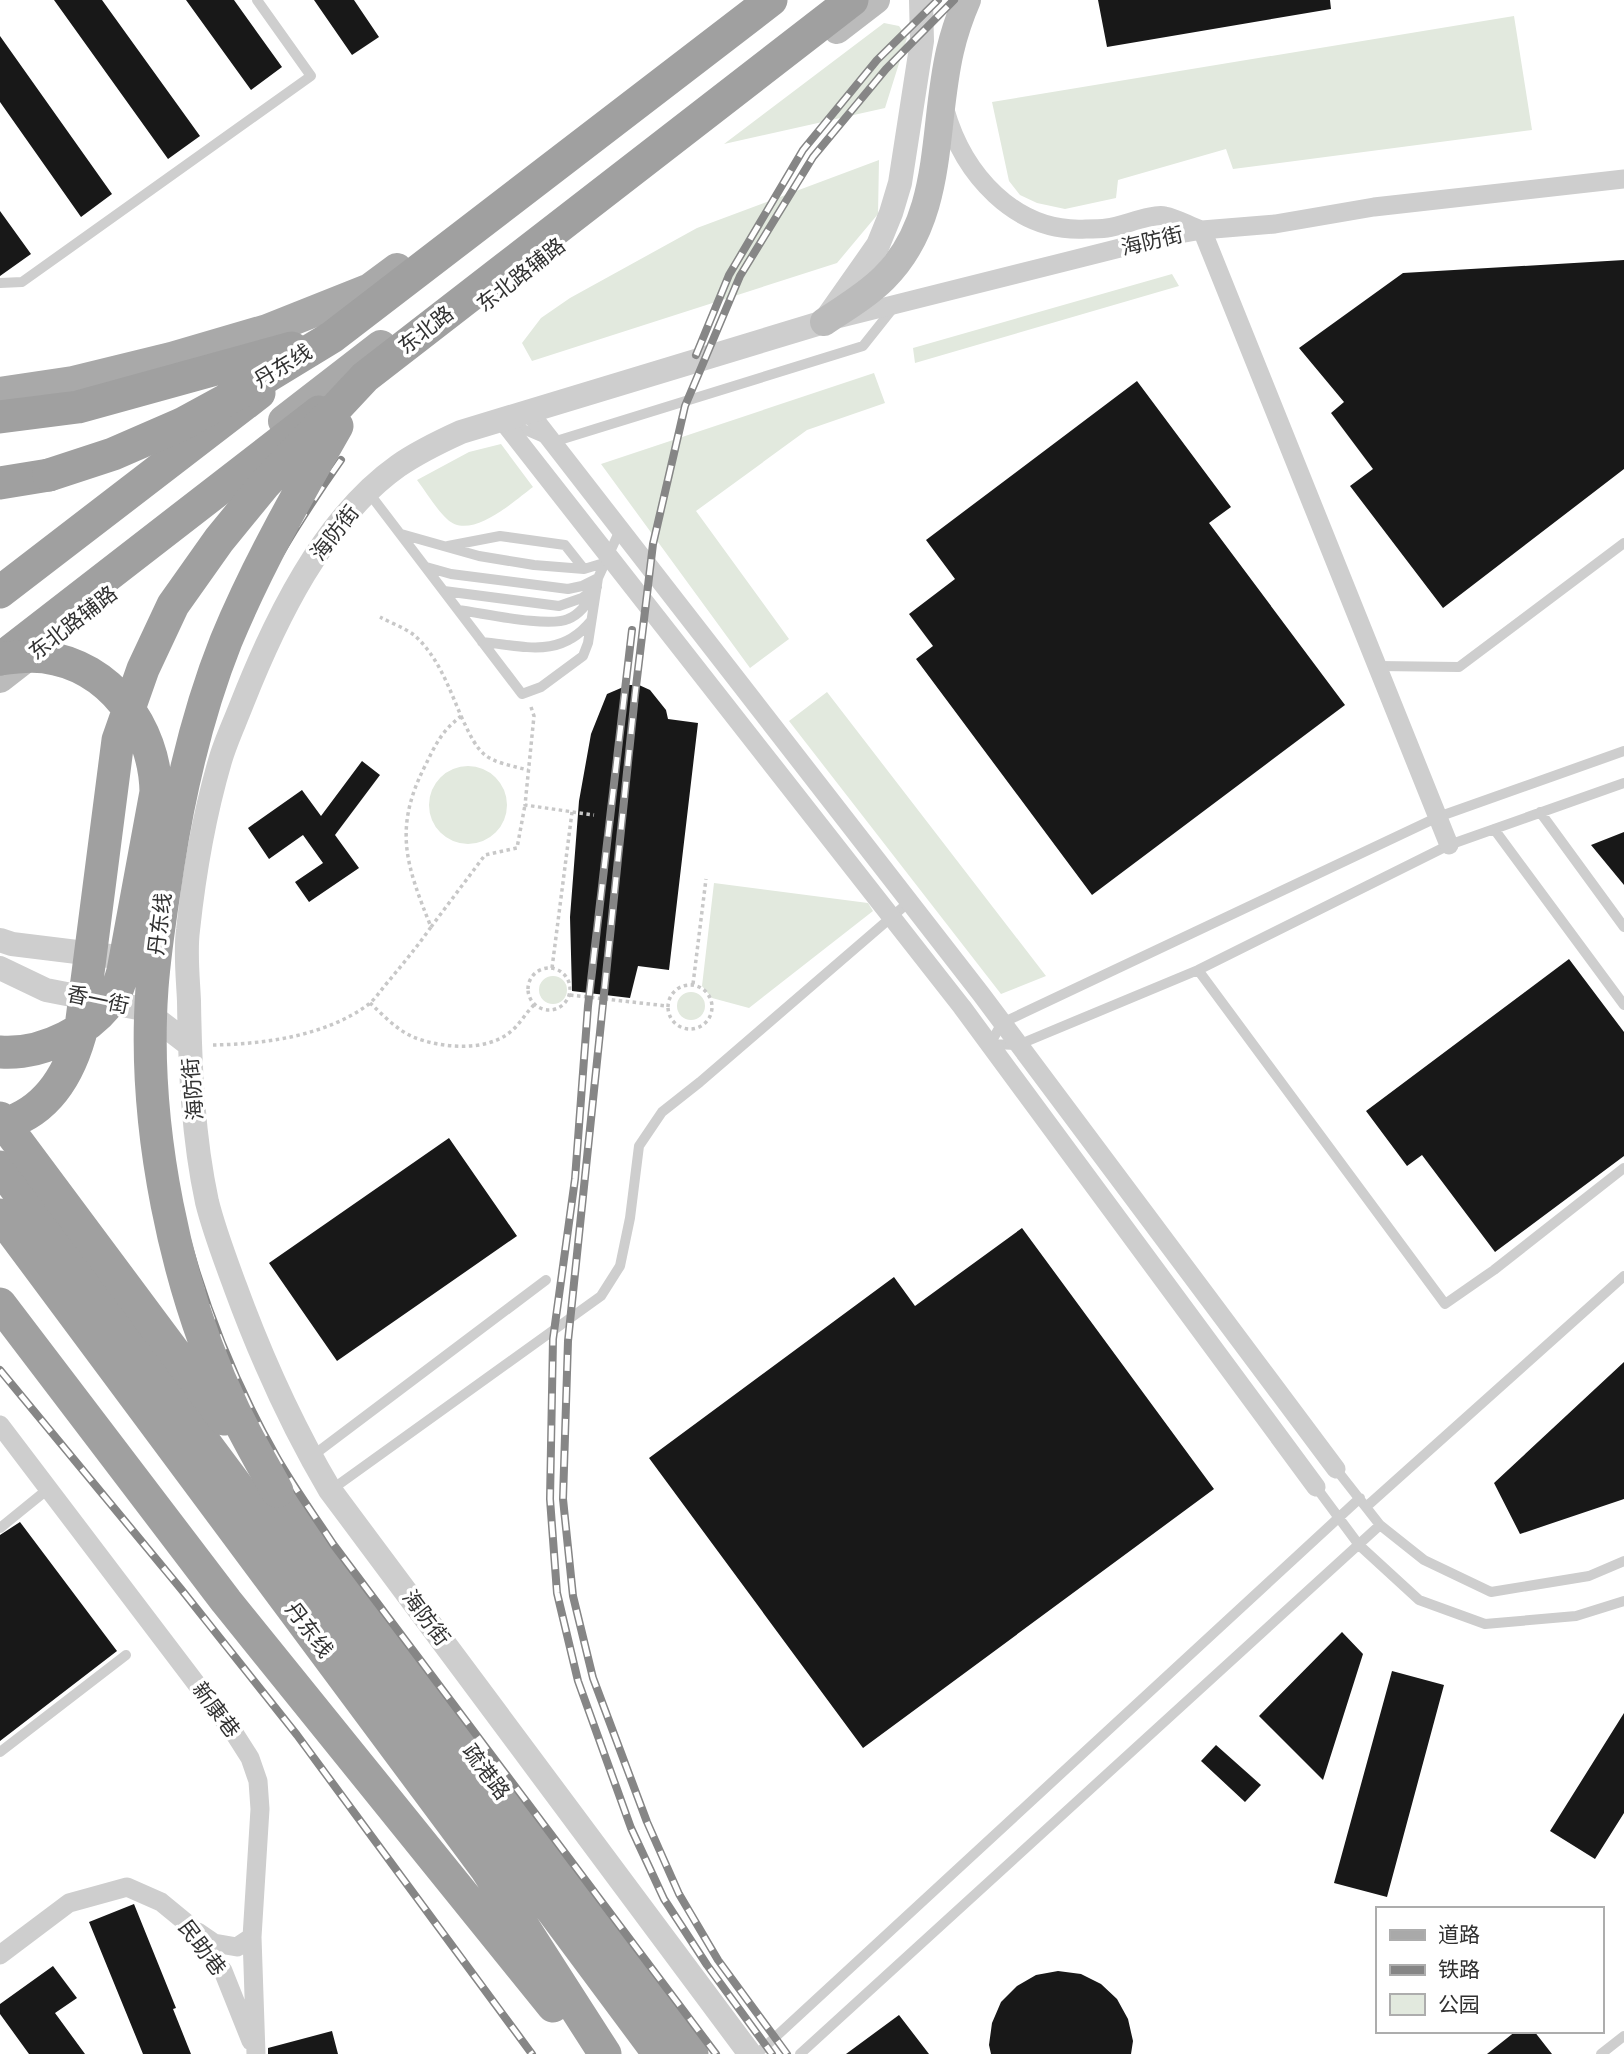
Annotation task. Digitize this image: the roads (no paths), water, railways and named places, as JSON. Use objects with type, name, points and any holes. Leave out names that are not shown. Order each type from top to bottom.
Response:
[{"type":"highway","points":[[0,592],[771,0]]},
{"type":"highway","name":"东北路","points":[[0,659],[852,0]]},
{"type":"highway","points":[[0,417],[78,407],[332,337]]},
{"type":"highway","name":"丹东线","points":[[0,483],[49,475],[113,454],[182,424],[250,387],[332,337]]},
{"type":"highway","points":[[0,1125],[27,1113],[47,1098],[61,1082],[72,1062],[80,1035],[118,740],[142,669],[173,605],[219,540],[264,485],[365,377]]},
{"type":"highway","name":"丹东线","points":[[277,1491],[234,1411],[203,1335],[176,1243],[158,1145],[151,1070],[152,989],[179,798],[194,735],[226,642],[271,544],[365,377]]},
{"type":"highway","points":[[0,659],[41,656],[64,661],[87,671],[126,705],[142,729],[156,769],[156,792],[123,971],[116,991],[101,1011],[58,1041],[37,1049],[0,1052]]},
{"type":"highway","points":[[0,1118],[277,1491]]},
{"type":"highway","points":[[0,1167],[521,1844]]},
{"type":"highway","name":"丹东线","points":[[0,1215],[487,1870],[605,2054]]},
{"type":"highway","points":[[0,1252],[238,1593]]},
{"type":"highway","points":[[0,1304],[238,1593],[377,1754],[421,1822],[458,1891],[593,2054]]},
{"type":"highway","name":"疏港路","points":[[277,1491],[521,1844],[659,2054]]},
{"type":"highway","name":"疏港路","points":[[521,1844],[692,2054]]},
{"type":"main road","points":[[0,573],[748,0]]},
{"type":"main road","name":"东北路","points":[[0,640],[830,0]]},
{"type":"main road","name":"东北路辅路","points":[[0,679],[876,0]]},
{"type":"main road","points":[[824,322],[886,277],[912,241],[922,219],[930,193],[950,52],[968,2]]},
{"type":"main road","points":[[587,224],[603,174]]},
{"type":"main road","points":[[370,289],[383,303],[388,314],[388,330],[380,346]]},
{"type":"main road","points":[[0,393],[73,382],[171,358],[267,330],[370,289]]},
{"type":"street","points":[[824,322],[878,244],[891,213],[900,183],[922,41],[921,0]]},
{"type":"street","name":"海防街","points":[[943,103],[950,128],[974,172],[991,192],[1012,210],[1032,220],[1055,227],[1082,230],[1108,228],[1163,215],[1202,230]]},
{"type":"street","points":[[1450,845],[1202,230],[1275,224],[1374,207],[1624,179]]},
{"type":"street","name":"海防街","points":[[750,2054],[330,1490],[310,1457],[253,1336],[207,1202],[196,1125],[190,1045],[187,933],[201,845],[220,760],[257,667],[293,593],[328,538],[368,492],[396,467],[428,447],[461,432],[824,322],[1168,236],[1202,230]]},
{"type":"street","points":[[529,412],[1002,1023],[1336,1469]]},
{"type":"street","points":[[502,420],[606,559],[990,1044],[1317,1487]]},
{"type":"street","name":"香一街","points":[[0,940],[12,944],[139,961],[187,933]]},
{"type":"street","name":"香一街","points":[[0,968],[46,990],[143,1009],[190,1045]]},
{"type":"street","name":"新康巷","points":[[0,1426],[250,1758],[258,1781],[260,1809],[252,1937],[256,2054]]},
{"type":"street","name":"民助巷","points":[[0,1955],[69,1903],[127,1887],[161,1902],[189,1925],[223,1971],[256,2054]]},
{"type":"street","points":[[189,1925],[214,1943],[237,1947],[252,1937]]},
{"type":"lane","points":[[0,283],[22,282],[311,76],[257,0]]},
{"type":"lane","points":[[502,420],[553,442],[863,346],[897,304]]},
{"type":"lane","points":[[368,492],[522,694],[541,687],[583,656],[598,583],[606,559],[621,530]]},
{"type":"lane","points":[[400,533],[478,556],[534,565],[584,569],[606,559]]},
{"type":"lane","points":[[441,546],[500,536],[565,545],[584,569]]},
{"type":"lane","points":[[1378,666],[1459,667],[1624,543]]},
{"type":"lane","points":[[425,566],[451,574],[568,589],[598,583]]},
{"type":"lane","points":[[444,591],[559,606],[582,598],[598,583]]},
{"type":"lane","points":[[458,610],[557,623],[576,615],[584,608],[598,583]]},
{"type":"lane","points":[[482,642],[546,648],[571,640],[591,621]]},
{"type":"lane","points":[[1624,751],[1438,817],[1002,1023],[990,1044],[1018,1045],[1198,970],[1450,845],[1624,783]]},
{"type":"lane","points":[[1540,812],[1624,927]]},
{"type":"lane","points":[[1494,829],[1624,1005]]},
{"type":"lane","points":[[330,1490],[601,1296],[620,1266],[630,1218],[639,1146],[662,1112],[701,1082],[909,902]]},
{"type":"lane","points":[[1198,970],[1445,1304],[1494,1270],[1624,1167]]},
{"type":"lane","points":[[757,2054],[1338,1518],[1363,1502],[1624,1276]]},
{"type":"lane","points":[[310,1457],[546,1279]]},
{"type":"lane","points":[[1336,1469],[1380,1525],[1424,1560],[1491,1592],[1589,1576],[1624,1561]]},
{"type":"lane","points":[[1317,1487],[1359,1545],[1419,1600],[1485,1624],[1576,1616],[1624,1601]]},
{"type":"lane","points":[[0,1528],[48,1489]]},
{"type":"lane","points":[[800,2054],[1380,1525]]},
{"type":"lane","points":[[0,1752],[126,1655]]},
{"type":"lane","points":[[1601,2054],[1624,2036]]},
{"type":"railway","points":[[696,355],[729,275],[803,150],[877,60],[938,0]]},
{"type":"railway","points":[[787,2054],[718,1960],[679,1894],[647,1822],[593,1678],[573,1596],[563,1499],[568,1341],[653,544],[685,406],[740,276],[813,157],[886,69],[954,0]]},
{"type":"railway","points":[[341,460],[273,566],[216,678],[193,736],[159,857],[146,938],[146,991],[160,1113],[180,1214],[194,1265],[230,1362],[252,1410],[289,1478],[333,1544],[716,2054]]},
{"type":"railway","points":[[632,630],[588,1006],[575,1179],[553,1339],[550,1499],[557,1593],[578,1681],[631,1828],[664,1899],[707,1965],[772,2054]]},
{"type":"railway","points":[[0,1370],[181,1589],[297,1735],[532,2054]]}]
